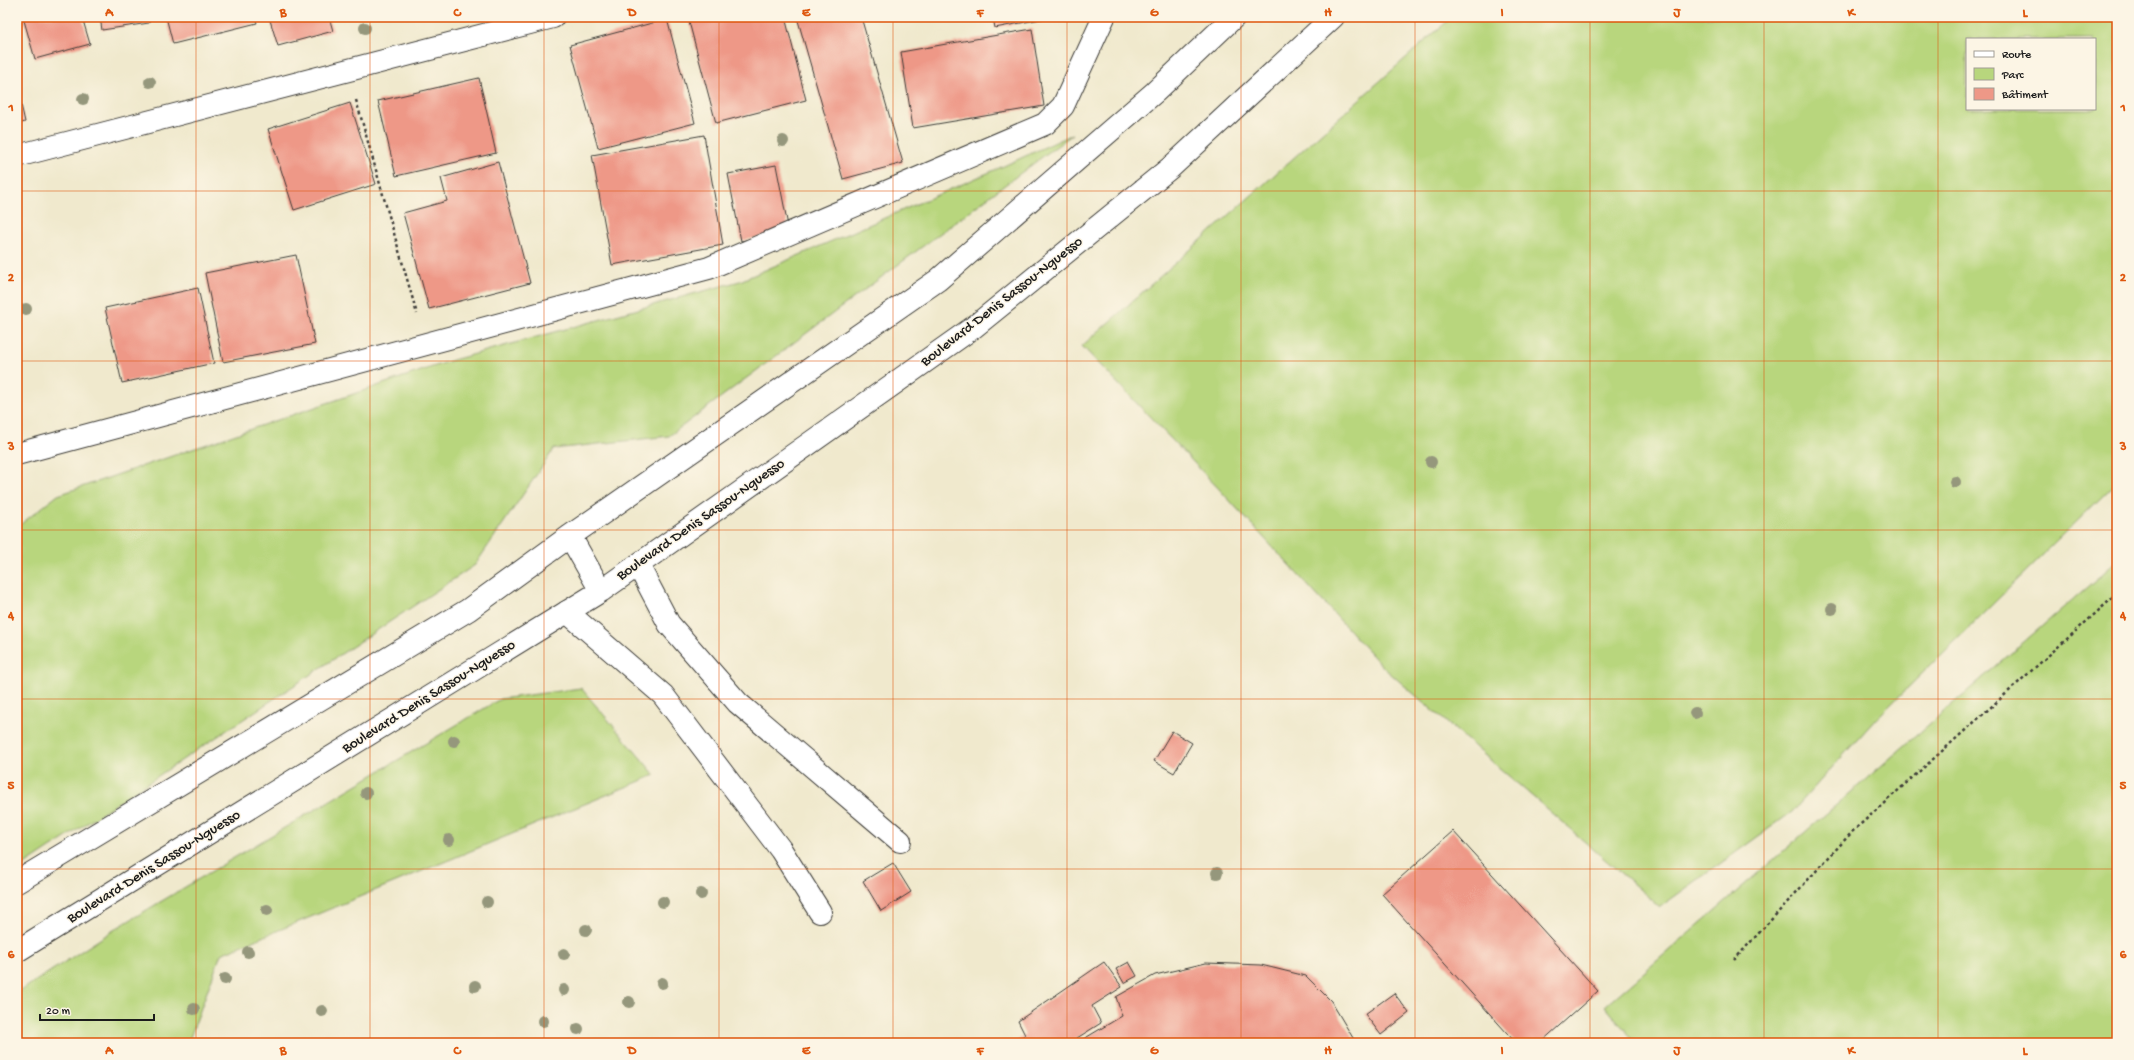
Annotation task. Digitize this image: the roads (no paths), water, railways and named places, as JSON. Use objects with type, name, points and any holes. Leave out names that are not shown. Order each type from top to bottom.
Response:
[{"type":"main road","points":[[17,156],[553,17]]},
{"type":"main road","points":[[17,454],[709,268],[1045,124],[1063,106],[1104,17]]},
{"type":"main road","points":[[17,882],[468,610],[570,536],[938,280],[1155,92],[1234,17]]},
{"type":"main road","name":"Boulevard Denis Sassou-Nguesso","points":[[17,951],[601,591],[974,327],[1170,168],[1333,17]]},
{"type":"main road","points":[[570,536],[601,591]]},
{"type":"main road","points":[[638,565],[669,624],[738,703],[900,841]]},
{"type":"main road","points":[[567,612],[662,695],[781,850],[820,912]]}]
